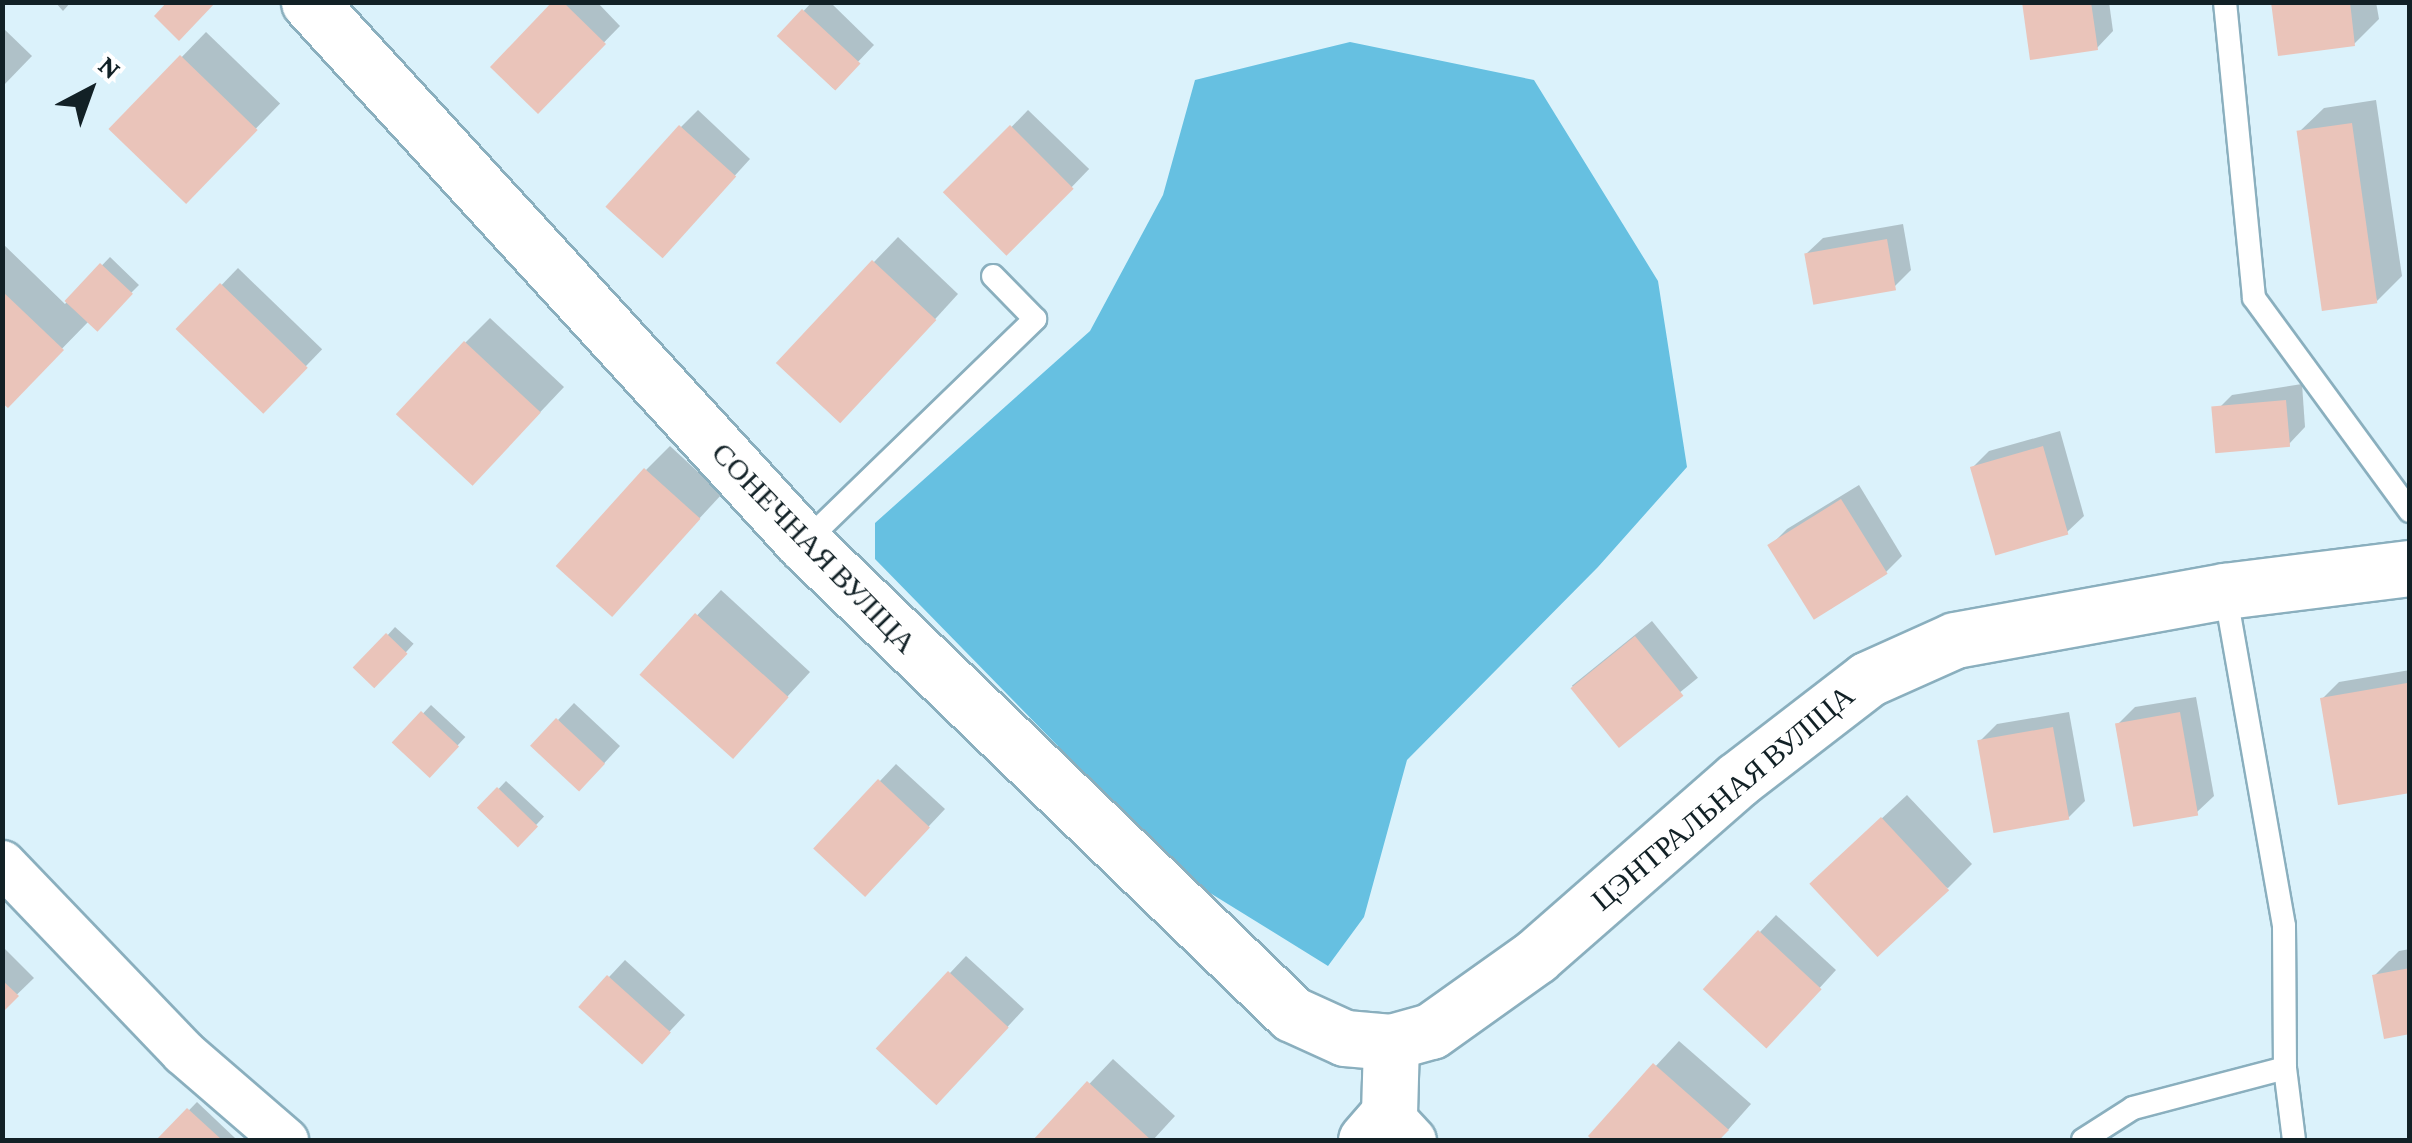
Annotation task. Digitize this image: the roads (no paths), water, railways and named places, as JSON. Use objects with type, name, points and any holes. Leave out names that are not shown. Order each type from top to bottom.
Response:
[{"type":"street","name":"СОНЕЧНАЯ ВУЛІЦА","points":[[309,2],[804,543],[1292,1014],[1346,1038],[1377,1040]]},
{"type":"street","name":"ЦЭНТРАЛЬНАЯ ВУЛІЦА","points":[[1377,1040],[1431,1031],[1536,956],[1738,780],[1868,678],[1954,640],[2225,592],[2410,568]]},
{"type":"street","points":[[2,863],[183,1052],[286,1140]]},
{"type":"street","points":[[1377,1040],[1389,1132]]},
{"type":"lane","points":[[2226,2],[2254,298],[2410,511]]},
{"type":"lane","points":[[804,543],[1035,319],[993,276]]},
{"type":"lane","points":[[2225,592],[2284,926],[2285,1068],[2294,1140]]},
{"type":"lane","points":[[2083,1140],[2133,1108],[2285,1068]]}]
